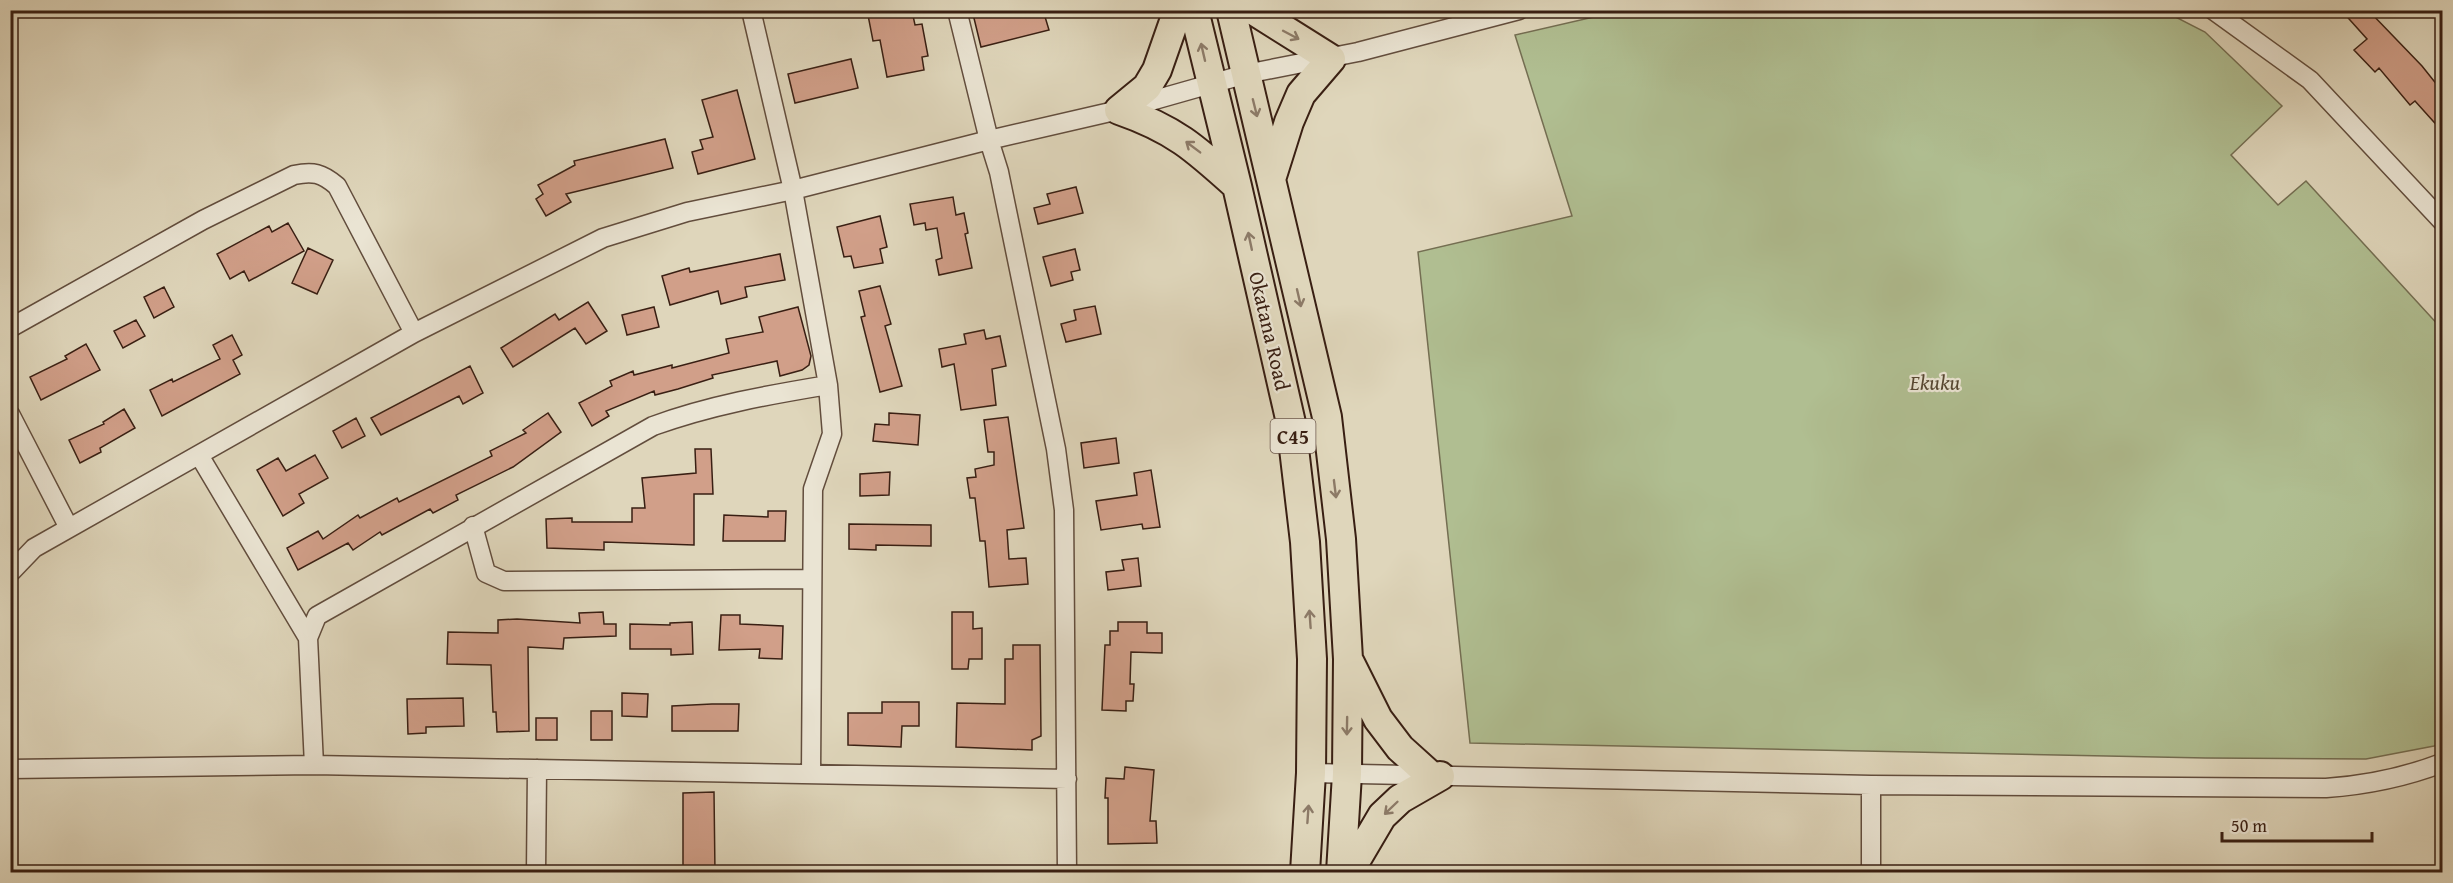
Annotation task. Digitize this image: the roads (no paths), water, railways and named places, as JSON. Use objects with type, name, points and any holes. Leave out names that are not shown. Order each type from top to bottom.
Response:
[{"type":"main road","points":[[1178,10],[1157,70],[1147,87],[1119,110],[1170,130],[1199,151],[1238,186]]},
{"type":"main road","name":"Okatana Road","points":[[1194,10],[1238,186],[1291,423],[1305,542],[1312,659],[1311,773],[1305,873]]},
{"type":"main road","name":"Okatana Road","points":[[1231,10],[1327,417],[1341,539],[1348,659],[1347,774],[1341,873]]},
{"type":"main road","points":[[1253,10],[1331,58],[1301,94],[1289,122],[1272,177]]},
{"type":"main road","points":[[1348,659],[1378,719],[1400,748],[1435,776],[1400,799],[1382,816],[1348,873]]},
{"type":"street","points":[[752,10],[793,190],[828,385],[832,434],[813,489],[811,774]]},
{"type":"street","points":[[957,10],[999,172],[1056,449],[1064,510],[1067,873]]},
{"type":"street","points":[[10,573],[34,548],[414,333],[603,238],[687,212],[793,190],[989,140],[1119,110],[1246,74],[1331,58],[1468,16],[1519,10]]},
{"type":"street","points":[[2213,10],[2310,80],[2442,221]]},
{"type":"street","points":[[10,328],[203,220],[294,175],[310,171],[324,175],[337,186],[414,333]]},
{"type":"street","points":[[314,765],[308,638],[317,616],[334,604],[653,426],[701,409],[747,398],[828,385]]},
{"type":"street","points":[[10,414],[69,528]]},
{"type":"street","points":[[199,455],[308,638]]},
{"type":"street","points":[[473,526],[486,573],[504,581],[812,579]]},
{"type":"street","points":[[1311,773],[1870,785],[2326,788],[2401,779],[2442,763]]},
{"type":"street","points":[[10,769],[314,765],[1067,779]]},
{"type":"street","points":[[536,873],[537,769]]},
{"type":"street","points":[[1870,785],[1871,873]]},
{"type":"park label","name":"Ekuku","points":[[1935,382]]}]
